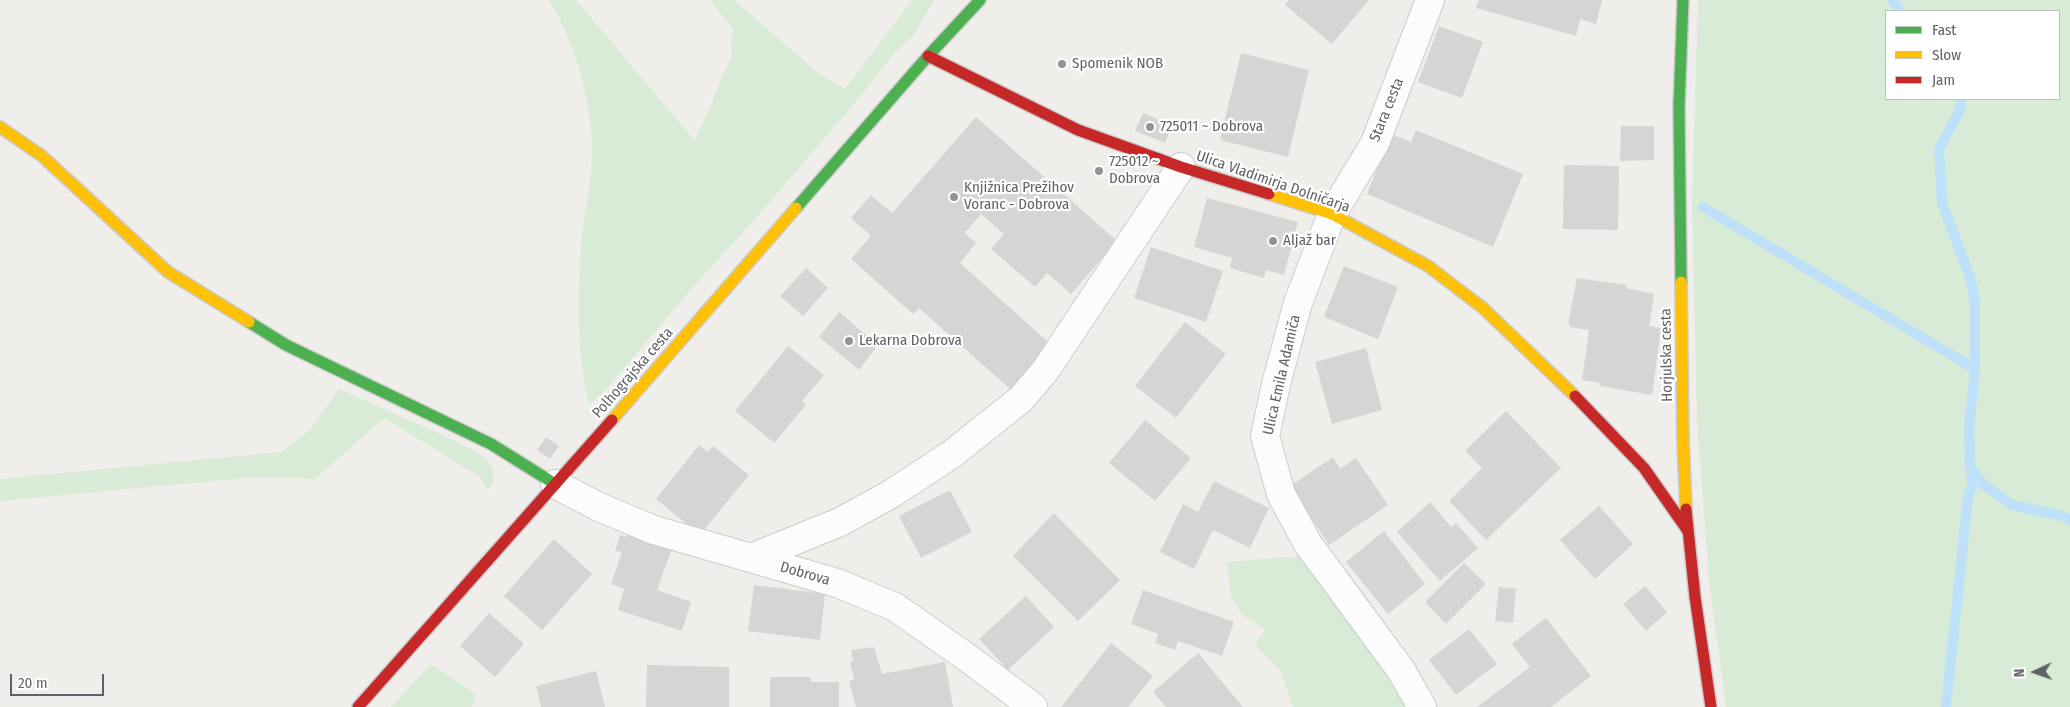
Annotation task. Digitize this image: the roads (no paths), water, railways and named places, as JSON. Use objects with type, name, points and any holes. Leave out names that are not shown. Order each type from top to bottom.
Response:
[{"type":"street","name":"Polhograjska cesta","points":[[358,707],[928,56],[980,0]]},
{"type":"street","name":"Stara cesta","points":[[1332,214],[1375,143],[1430,0]]},
{"type":"street","name":"Horjulska cesta","points":[[1683,0],[1681,36],[1680,240],[1683,426],[1688,531],[1700,637],[1711,707]]},
{"type":"street","name":"Ulica Vladimirja Dolničarja","points":[[928,56],[1078,130],[1182,167],[1332,214],[1428,266],[1483,308],[1563,383],[1644,468],[1688,531]]},
{"type":"street","points":[[0,127],[42,156],[168,272],[286,345],[491,444],[555,484]]},
{"type":"street","points":[[751,558],[840,522],[891,494],[952,454],[1021,400],[1045,370],[1182,167]]},
{"type":"street","name":"Ulica Emila Adamiča","points":[[1332,214],[1298,303],[1276,384],[1265,436],[1281,494],[1308,544],[1401,670],[1422,707]]},
{"type":"street","name":"Dobrova","points":[[555,484],[599,507],[654,530],[837,583],[895,607],[964,656],[1025,705]]},
{"type":"waterway","points":[[1892,0],[1899,10]]},
{"type":"waterway","points":[[1961,100],[1960,110],[1939,149],[1942,203],[1970,277],[1975,303],[1975,369],[1969,429],[1970,466],[1984,485],[2012,505],[2063,516],[2070,520]]},
{"type":"waterway","points":[[1703,207],[1975,369]]},
{"type":"waterway","points":[[1946,707],[1968,497],[1973,484],[1970,468]]},
{"type":"place","name":"Spomenik NOB","points":[[1062,64]]},
{"type":"place","name":"725011 ~ Dobrova","points":[[1150,127]]},
{"type":"place","name":"725012 ~ Dobrova","points":[[1099,171]]},
{"type":"place","name":"Knjižnica Prežihov Voranc - Dobrova","points":[[954,197]]},
{"type":"place","name":"Aljaž bar","points":[[1273,241]]},
{"type":"place","name":"Lekarna Dobrova","points":[[849,341]]}]
